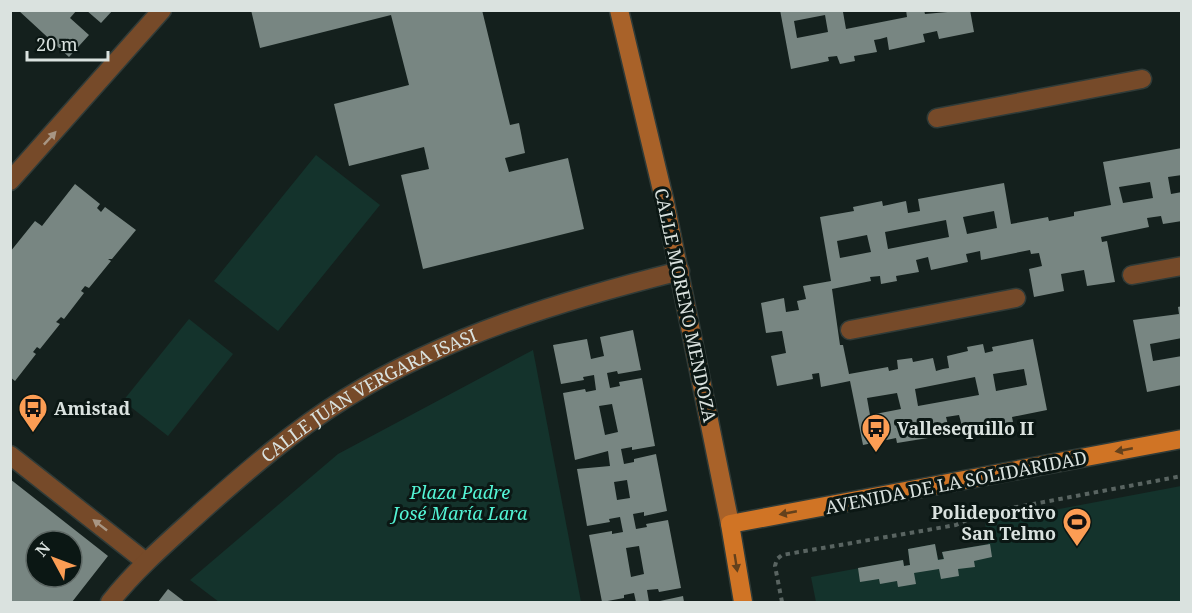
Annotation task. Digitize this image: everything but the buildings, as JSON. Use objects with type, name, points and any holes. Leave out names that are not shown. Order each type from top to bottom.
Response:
[{"type":"main road","name":"AVENIDA DE LA SOLIDARIDAD","points":[[730,524],[1182,439]]},
{"type":"main road","name":"CALLE MORENO MENDOZA","points":[[730,524],[743,603]]},
{"type":"street","points":[[10,181],[162,10]]},
{"type":"street","name":"CALLE MORENO MENDOZA","points":[[618,10],[652,142],[730,524]]},
{"type":"street","points":[[937,118],[1142,79]]},
{"type":"street","points":[[1132,275],[1182,266]]},
{"type":"street","name":"CALLE JUAN VERGARA ISASI","points":[[110,603],[146,561],[223,492],[299,430],[346,398],[397,370],[456,342],[555,305],[680,272]]},
{"type":"street","points":[[850,330],[1016,298]]},
{"type":"street","points":[[10,455],[146,561]]},
{"type":"path","points":[[782,603],[775,566],[782,555],[956,525],[981,514],[1182,476]]},
{"type":"green space","points":[[316,155],[380,205],[278,331],[214,281]]},
{"type":"green space","points":[[189,319],[233,354],[168,436],[123,401]]},
{"type":"green space","name":"Plaza Padre José María Lara","points":[[533,350],[581,602],[219,602],[190,580],[338,454]]},
{"type":"green space","name":"Polideportivo San Telmo","points":[[1181,486],[1181,602],[816,602],[811,577],[903,560],[904,566],[910,565],[908,549],[935,544],[938,559],[943,559],[942,552],[988,544],[985,523]]},
{"type":"place","name":"Amistad","points":[[33,434]]},
{"type":"place","name":"Vallesequillo II","points":[[876,454]]},
{"type":"place","name":"Polideportivo San Telmo","points":[[1077,548]]}]
